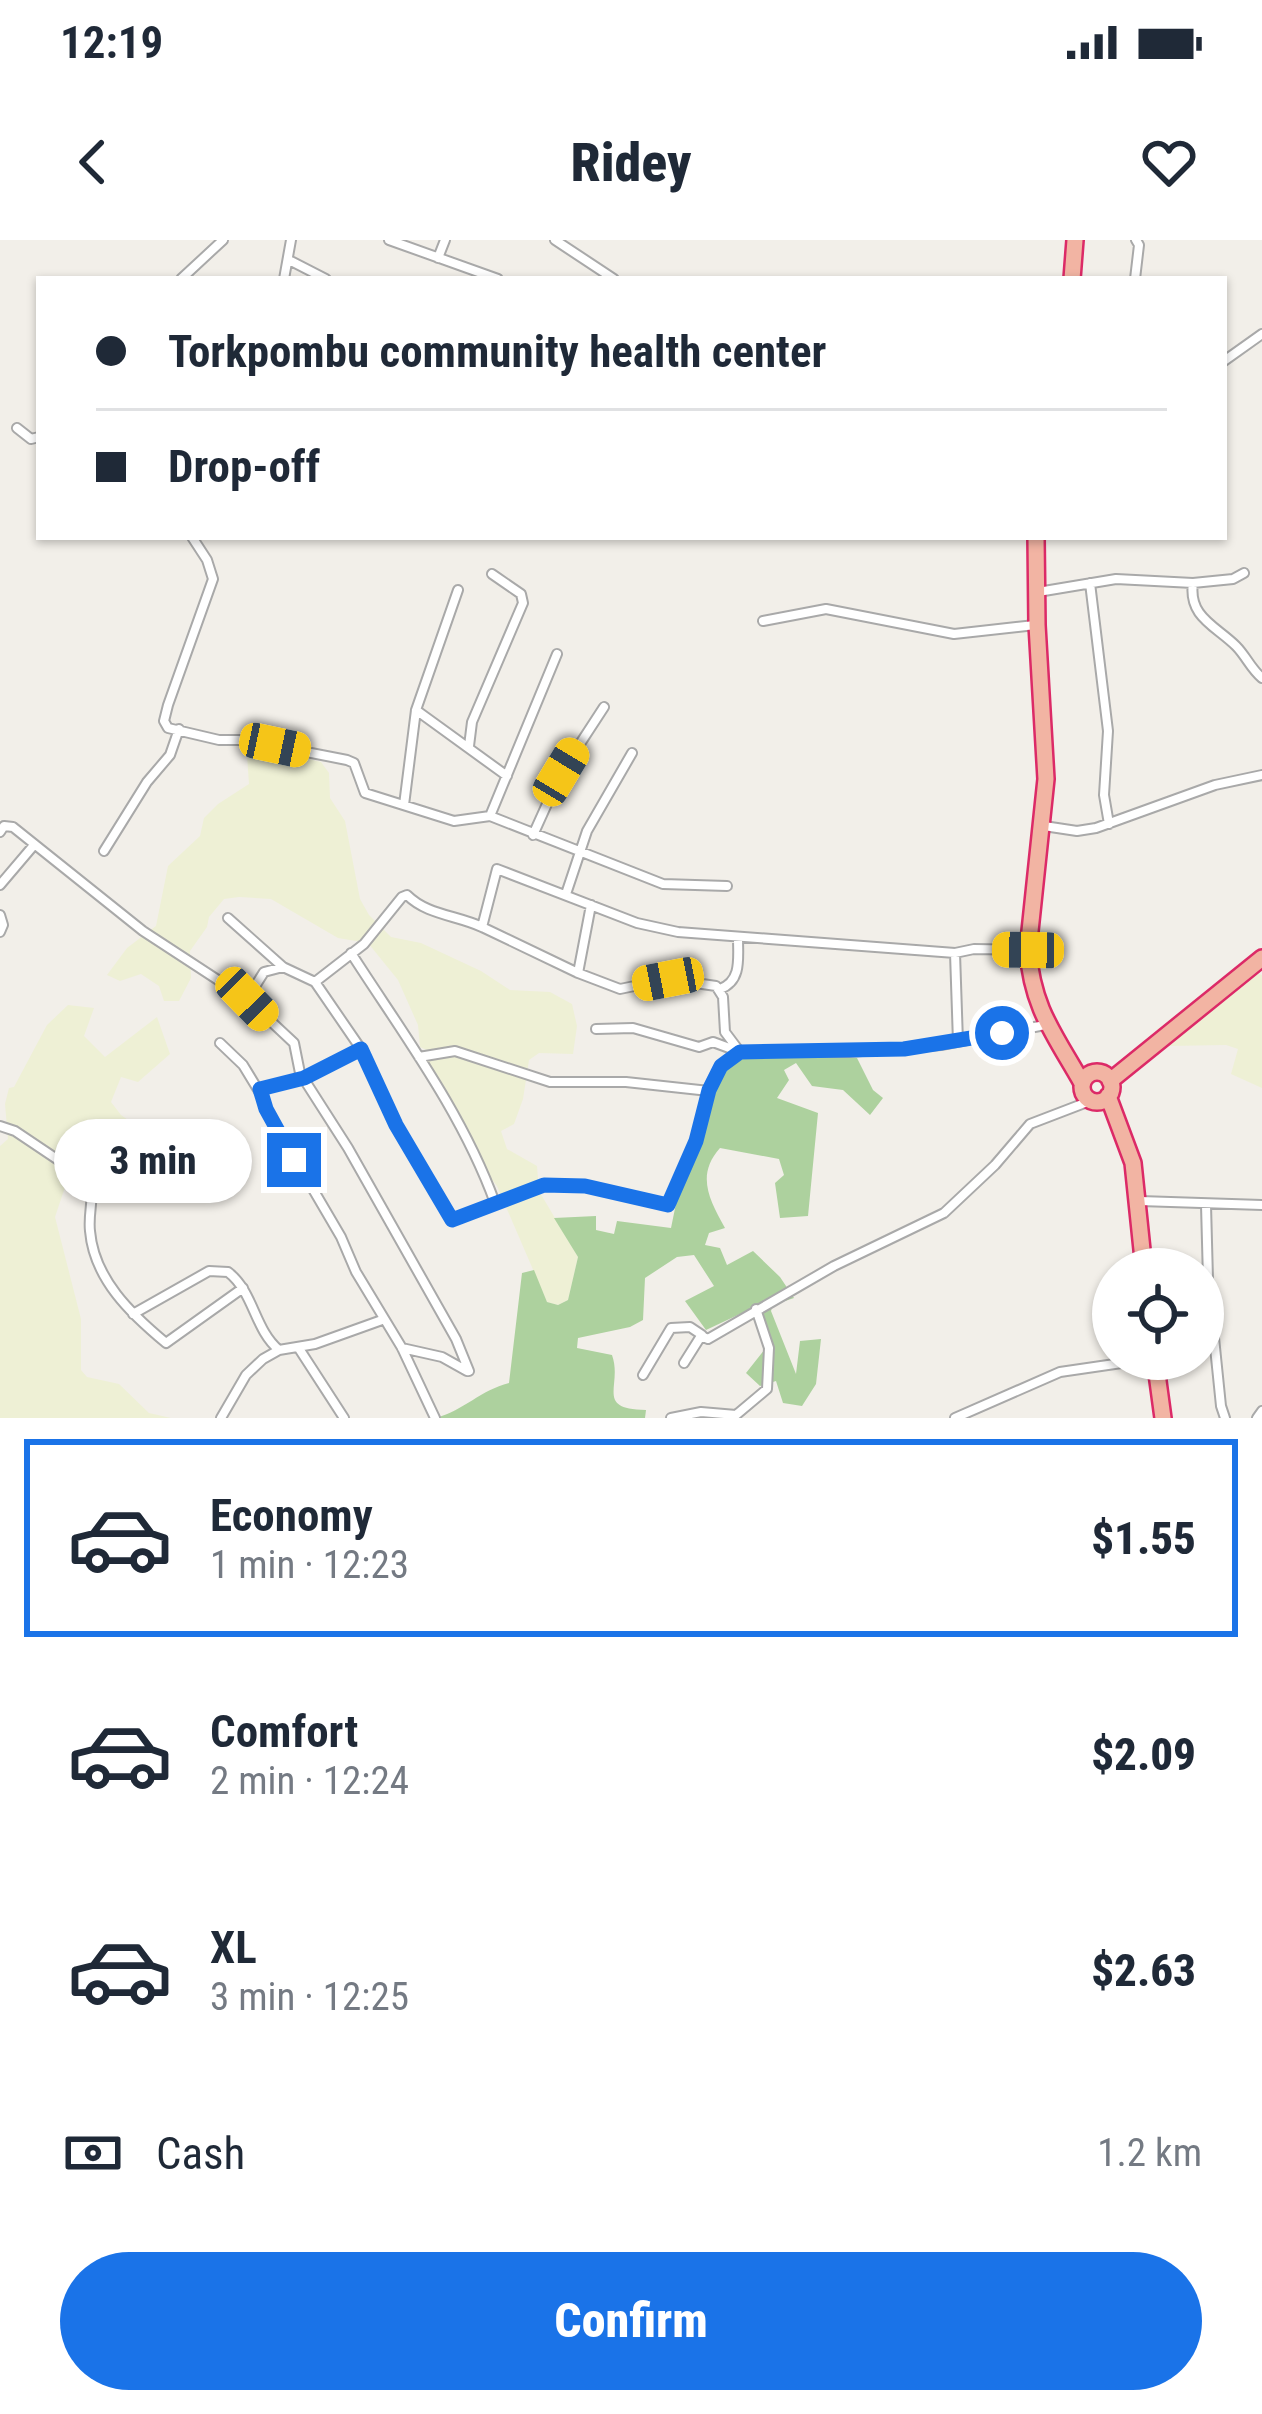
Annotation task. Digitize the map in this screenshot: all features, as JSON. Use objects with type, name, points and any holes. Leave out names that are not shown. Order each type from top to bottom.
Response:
[{"type":"highway","points":[[1072,276],[1076,240]]},
{"type":"highway","points":[[1036,540],[1036,625],[1046,758],[1028,950],[1033,989],[1046,1025],[1070,1061],[1098,1087],[1128,1143],[1142,1248]]},
{"type":"highway","points":[[1098,1087],[1262,958]]},
{"type":"highway","points":[[1156,1380],[1163,1418]]},
{"type":"street","points":[[184,276],[223,240]]},
{"type":"street","points":[[285,276],[291,240]]},
{"type":"street","points":[[389,240],[489,276]]},
{"type":"street","points":[[438,258],[446,240]]},
{"type":"street","points":[[555,240],[609,276]]},
{"type":"street","points":[[1135,276],[1136,240]]},
{"type":"street","points":[[289,260],[320,276]]},
{"type":"street","points":[[1227,359],[1262,334]]},
{"type":"street","points":[[17,428],[31,439],[36,437]]},
{"type":"street","points":[[194,540],[213,578],[165,714],[168,728],[347,760],[354,763],[365,793],[454,821],[490,816],[663,884],[727,886]]},
{"type":"street","points":[[1037,592],[1145,578],[1193,583],[1233,579],[1244,573]]},
{"type":"street","points":[[469,746],[472,722],[524,599],[492,574]]},
{"type":"street","points":[[1090,583],[1108,730],[1104,795],[1109,824]]},
{"type":"street","points":[[1193,583],[1193,603],[1207,624],[1238,647],[1262,678]]},
{"type":"street","points":[[404,805],[416,710],[458,590]]},
{"type":"street","points":[[763,621],[826,609],[954,634],[1036,625]]},
{"type":"street","points":[[490,816],[557,654]]},
{"type":"street","points":[[533,835],[561,772],[604,707]]},
{"type":"street","points":[[416,710],[507,776]]},
{"type":"street","points":[[104,850],[147,782],[167,760],[179,728]]},
{"type":"street","points":[[566,894],[578,853],[632,753]]},
{"type":"street","points":[[1043,826],[1077,831],[1109,824],[1215,784],[1262,776]]},
{"type":"street","points":[[0,832],[9,825],[143,931],[247,999],[294,1043],[304,1078],[456,1339],[469,1371],[442,1357],[402,1348]]},
{"type":"street","points":[[0,885],[34,845]]},
{"type":"street","points":[[482,927],[496,868],[660,930],[955,953],[1028,950]]},
{"type":"street","points":[[315,982],[351,953],[406,895],[420,908],[458,916],[620,989],[668,979],[720,989],[729,986],[738,970],[737,938]]},
{"type":"street","points":[[578,974],[591,905]]},
{"type":"street","points":[[0,915],[0,932]]},
{"type":"street","points":[[228,918],[283,967],[315,982],[361,1049],[396,1125],[452,1220],[544,1185],[585,1186],[668,1205],[696,1141],[709,1090],[721,1066],[740,1052]]},
{"type":"street","points":[[351,953],[458,1118],[495,1203]]},
{"type":"street","points":[[955,953],[958,1042]]},
{"type":"street","points":[[247,999],[264,972],[283,967]]},
{"type":"street","points":[[720,989],[725,1033],[740,1052]]},
{"type":"street","points":[[596,1029],[633,1028],[699,1047],[713,1042],[740,1052],[879,1051],[1046,1025]]},
{"type":"street","points":[[220,1043],[243,1065],[341,1237],[382,1320],[402,1348],[435,1418]]},
{"type":"street","points":[[263,1100],[260,1089],[304,1078],[361,1049]]},
{"type":"street","points":[[419,1057],[455,1052],[550,1082],[626,1082],[709,1090]]},
{"type":"street","points":[[296,1061],[321,1069]]},
{"type":"street","points":[[708,1339],[944,1213],[1030,1124],[1098,1087]]},
{"type":"street","points":[[0,1126],[91,1182],[89,1227],[94,1252],[115,1294],[169,1343],[243,1288]]},
{"type":"street","points":[[1138,1201],[1262,1205]]},
{"type":"street","points":[[1206,1205],[1208,1279],[1225,1418]]},
{"type":"street","points":[[133,1314],[209,1271],[228,1271],[279,1350]]},
{"type":"street","points":[[671,1418],[701,1412],[736,1415],[766,1389],[769,1348],[756,1310]]},
{"type":"street","points":[[220,1418],[246,1375],[279,1350],[382,1320]]},
{"type":"street","points":[[643,1375],[670,1328],[690,1327],[708,1339]]},
{"type":"street","points":[[684,1363],[700,1336],[708,1339]]},
{"type":"street","points":[[298,1347],[344,1418]]},
{"type":"street","points":[[956,1418],[1060,1372],[1092,1367]]},
{"type":"green space","points":[[259,747],[321,762],[329,773],[330,798],[345,821],[360,899],[391,937],[421,943],[510,990],[550,992],[572,1004],[577,1026],[573,1054],[539,1053],[529,1060],[514,1124],[501,1131],[507,1149],[537,1166],[539,1191],[578,1257],[568,1300],[558,1305],[547,1302],[497,1186],[424,1062],[438,1055],[420,1047],[418,1025],[398,980],[368,943],[338,938],[271,899],[239,897],[224,899],[209,917],[190,951],[191,978],[179,1001],[164,1001],[159,986],[141,974],[120,981],[107,975],[127,948],[156,926],[168,866],[200,836],[204,818],[249,784],[247,755]]},
{"type":"green space","points":[[1250,972],[1262,975],[1262,1088],[1231,1074],[1238,1049],[1166,1046],[1157,1029],[1205,1005]]},
{"type":"green space","points":[[68,1005],[94,1008],[84,1036],[105,1057],[157,1017],[170,1054],[138,1082],[121,1077],[111,1102],[148,1134],[167,1159],[158,1165],[134,1144],[91,1140],[69,1175],[55,1217],[81,1319],[81,1370],[87,1377],[119,1384],[149,1413],[171,1418],[0,1418],[0,1146],[8,1139],[5,1104],[9,1088],[14,1087],[47,1025]]},
{"type":"green space","points":[[739,1055],[857,1058],[873,1090],[883,1098],[870,1115],[843,1090],[812,1086],[796,1063],[784,1070],[789,1080],[777,1098],[818,1113],[808,1216],[780,1218],[775,1183],[784,1175],[779,1159],[720,1148],[708,1168],[710,1197],[725,1228],[709,1233],[705,1245],[720,1248],[727,1265],[753,1251],[780,1277],[794,1298],[773,1305],[771,1311],[796,1374],[800,1341],[821,1339],[816,1384],[802,1406],[783,1403],[776,1381],[760,1386],[746,1373],[769,1344],[757,1306],[706,1330],[685,1301],[714,1286],[694,1255],[677,1257],[645,1278],[643,1320],[578,1338],[577,1348],[612,1355],[615,1400],[630,1409],[646,1410],[645,1418],[436,1418],[509,1383],[522,1273],[534,1270],[547,1302],[558,1305],[568,1300],[578,1257],[554,1218],[596,1216],[596,1230],[614,1234],[617,1221],[671,1228],[679,1189],[720,1078]]},
{"type":"route","points":[[294,1160],[263,1105],[260,1089],[304,1078],[361,1049],[396,1125],[452,1220],[544,1185],[585,1186],[668,1205],[696,1141],[709,1090],[721,1066],[740,1052],[904,1049],[1002,1033]]}]
